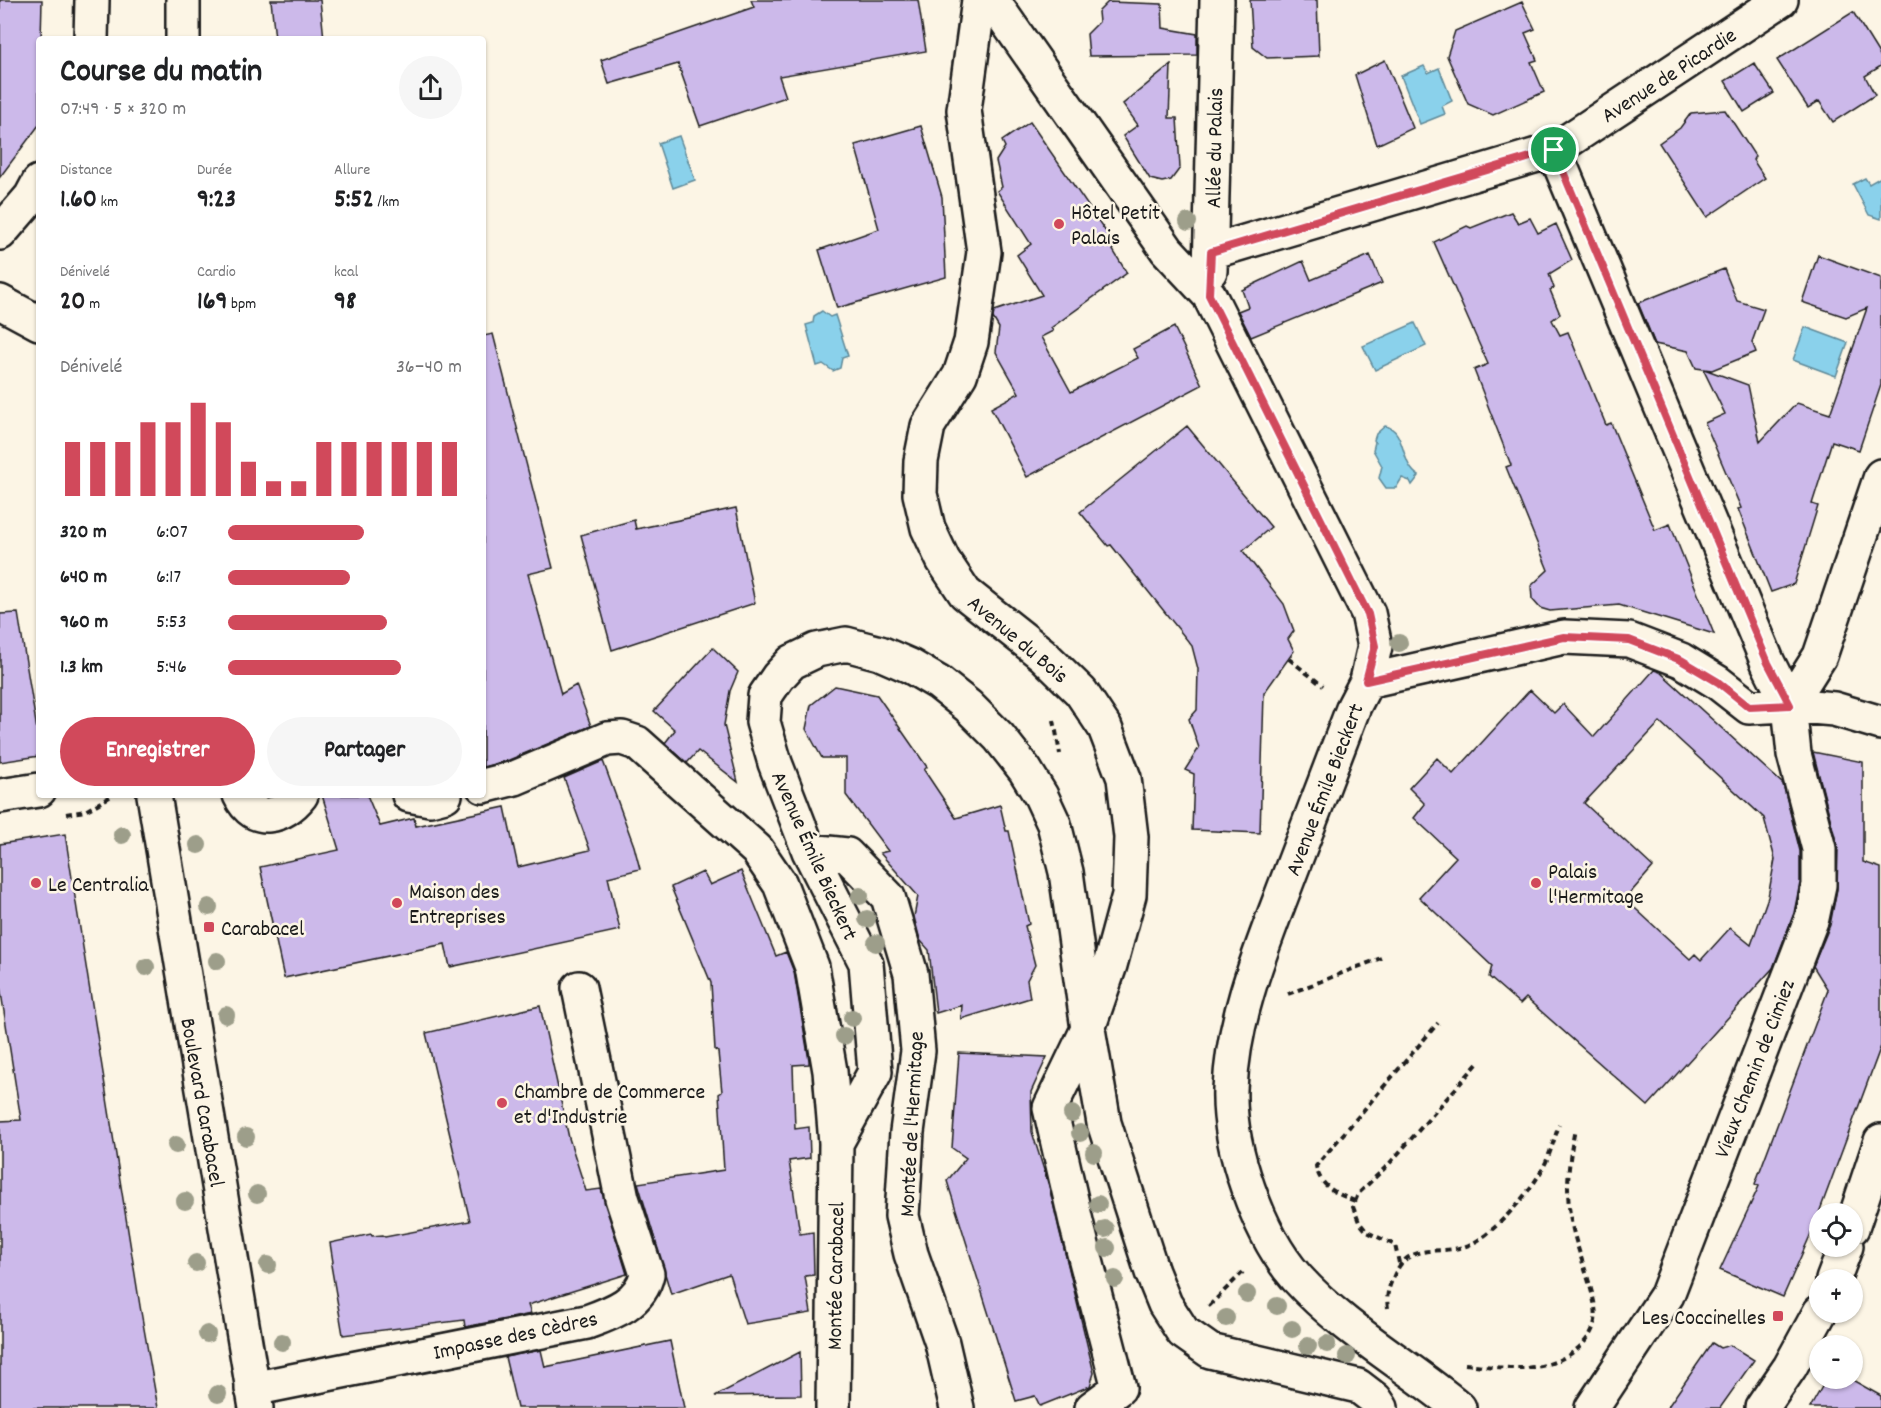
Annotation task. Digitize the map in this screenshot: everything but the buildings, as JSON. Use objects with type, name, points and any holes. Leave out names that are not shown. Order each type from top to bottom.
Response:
[{"type":"street","points":[[91,36],[92,0]]},
{"type":"street","points":[[183,0],[183,36]]},
{"type":"street","name":"Avenue du Bois","points":[[979,0],[964,110],[984,252],[971,342],[960,375],[928,426],[921,461],[920,494],[928,528],[965,593],[1042,654],[1081,692],[1105,728],[1124,778],[1131,837],[1129,896],[1110,964],[1088,1029]]},
{"type":"street","name":"Avenue Émile Bieckert","points":[[992,0],[1167,250],[1209,295],[1368,614],[1375,646],[1366,681],[1354,706],[1257,960],[1239,1023],[1230,1090],[1237,1152],[1255,1209],[1273,1243],[1295,1276],[1324,1306],[1459,1408]]},
{"type":"street","name":"Allée du Palais","points":[[1209,295],[1216,0]]},
{"type":"street","name":"Avenue de Picardie","points":[[1211,252],[1554,150],[1781,0]]},
{"type":"street","points":[[1554,150],[1768,663],[1790,705]]},
{"type":"street","points":[[0,233],[35,190]]},
{"type":"street","points":[[0,302],[36,321]]},
{"type":"street","points":[[1790,705],[1820,656],[1881,476]]},
{"type":"street","points":[[1366,681],[1564,637],[1629,640],[1681,660],[1718,682],[1749,707],[1790,705],[1834,710],[1881,723]]},
{"type":"street","name":"Avenue Émile Bieckert","points":[[837,1143],[875,1072],[866,963],[809,851],[774,763],[762,722],[765,696],[777,677],[792,662],[817,650],[846,644],[880,653],[910,666],[939,683],[968,706],[999,737],[1025,770],[1041,796],[1054,824],[1066,872],[1088,1029],[1108,1134],[1152,1272],[1165,1304],[1183,1332],[1210,1351],[1358,1386],[1375,1399],[1381,1408]]},
{"type":"street","name":"Vieux Chemin de Cimiez","points":[[1592,1408],[1667,1295],[1812,918],[1819,885],[1819,849],[1794,754],[1790,705]]},
{"type":"street","name":"Avenue Émile Bieckert","points":[[486,785],[515,778],[607,739],[622,738],[637,743],[765,858],[780,884],[812,967],[830,1071],[837,1143]]},
{"type":"street","points":[[0,796],[36,790]]},
{"type":"street","name":"Boulevard Carabacel","points":[[154,798],[254,1398]]},
{"type":"street","points":[[241,798],[243,802],[259,814],[277,816],[290,808],[298,798]]},
{"type":"street","name":"Montée de l'Hermitage","points":[[809,851],[847,855],[888,897],[911,974],[918,1051],[907,1132],[902,1216],[911,1254],[942,1342],[957,1408]]},
{"type":"street","name":"Impasse des Cèdres","points":[[254,1398],[587,1322],[609,1314],[639,1294],[645,1285],[647,1274],[621,1198],[579,988]]},
{"type":"street","points":[[1088,1029],[1050,1108],[1077,1226],[1119,1388],[1092,1408]]},
{"type":"street","points":[[1860,1203],[1881,1141]]},
{"type":"street","name":"Montée Carabacel","points":[[833,1408],[837,1143]]},
{"type":"street","points":[[1762,1408],[1790,1367],[1814,1323]]},
{"type":"path","points":[[1288,659],[1326,688]]},
{"type":"path","points":[[1052,711],[1061,756]]},
{"type":"path","points":[[1288,994],[1381,958]]},
{"type":"path","points":[[1355,1201],[1333,1192],[1318,1176],[1316,1166],[1438,1023]]},
{"type":"path","points":[[1389,1313],[1386,1295],[1399,1263],[1395,1245],[1367,1232],[1359,1222],[1353,1207],[1355,1201],[1358,1194],[1389,1164],[1478,1063]]},
{"type":"path","points":[[1399,1263],[1420,1251],[1447,1250],[1472,1244],[1499,1223],[1526,1194],[1543,1168],[1559,1125]]},
{"type":"path","points":[[1460,1364],[1535,1367],[1579,1348],[1594,1332],[1596,1310],[1571,1222],[1568,1200],[1567,1171],[1575,1129]]},
{"type":"path","points":[[1183,1332],[1273,1243]]},
{"type":"water","points":[[1424,66],[1428,73],[1439,68],[1452,101],[1442,106],[1445,114],[1420,124],[1401,76]]},
{"type":"water","points":[[679,136],[695,180],[673,188],[658,143]]},
{"type":"water","points":[[1881,177],[1881,219],[1869,215],[1853,184],[1865,178],[1869,184]]},
{"type":"water","points":[[822,311],[830,317],[835,315],[848,356],[842,358],[840,368],[833,371],[823,364],[817,366],[806,325],[813,323],[814,316]]},
{"type":"water","points":[[1415,323],[1426,346],[1375,370],[1363,346]]},
{"type":"water","points":[[1805,327],[1848,343],[1836,376],[1793,360]]},
{"type":"water","points":[[1385,426],[1397,434],[1408,464],[1419,476],[1412,485],[1410,481],[1402,478],[1396,488],[1386,488],[1379,478],[1382,466],[1373,450],[1374,440],[1376,434]]},
{"type":"place","name":"Hôtel Petit Palais","points":[[1059,224]]},
{"type":"place","name":"Le Centralia","points":[[36,883]]},
{"type":"place","name":"Palais l'Hermitage","points":[[1536,883]]},
{"type":"place","name":"Maison des Entreprises","points":[[397,903]]},
{"type":"place","name":"Carabacel","points":[[209,927]]},
{"type":"place","name":"Chambre de Commerce et d'Industrie","points":[[502,1103]]},
{"type":"place","name":"Les Coccinelles","points":[[1778,1316]]},
{"type":"route","points":[[1554,150],[1768,663],[1790,705],[1749,707],[1718,682],[1681,660],[1629,640],[1564,637],[1366,681],[1375,646],[1368,614],[1209,295],[1211,252],[1554,150]]}]
